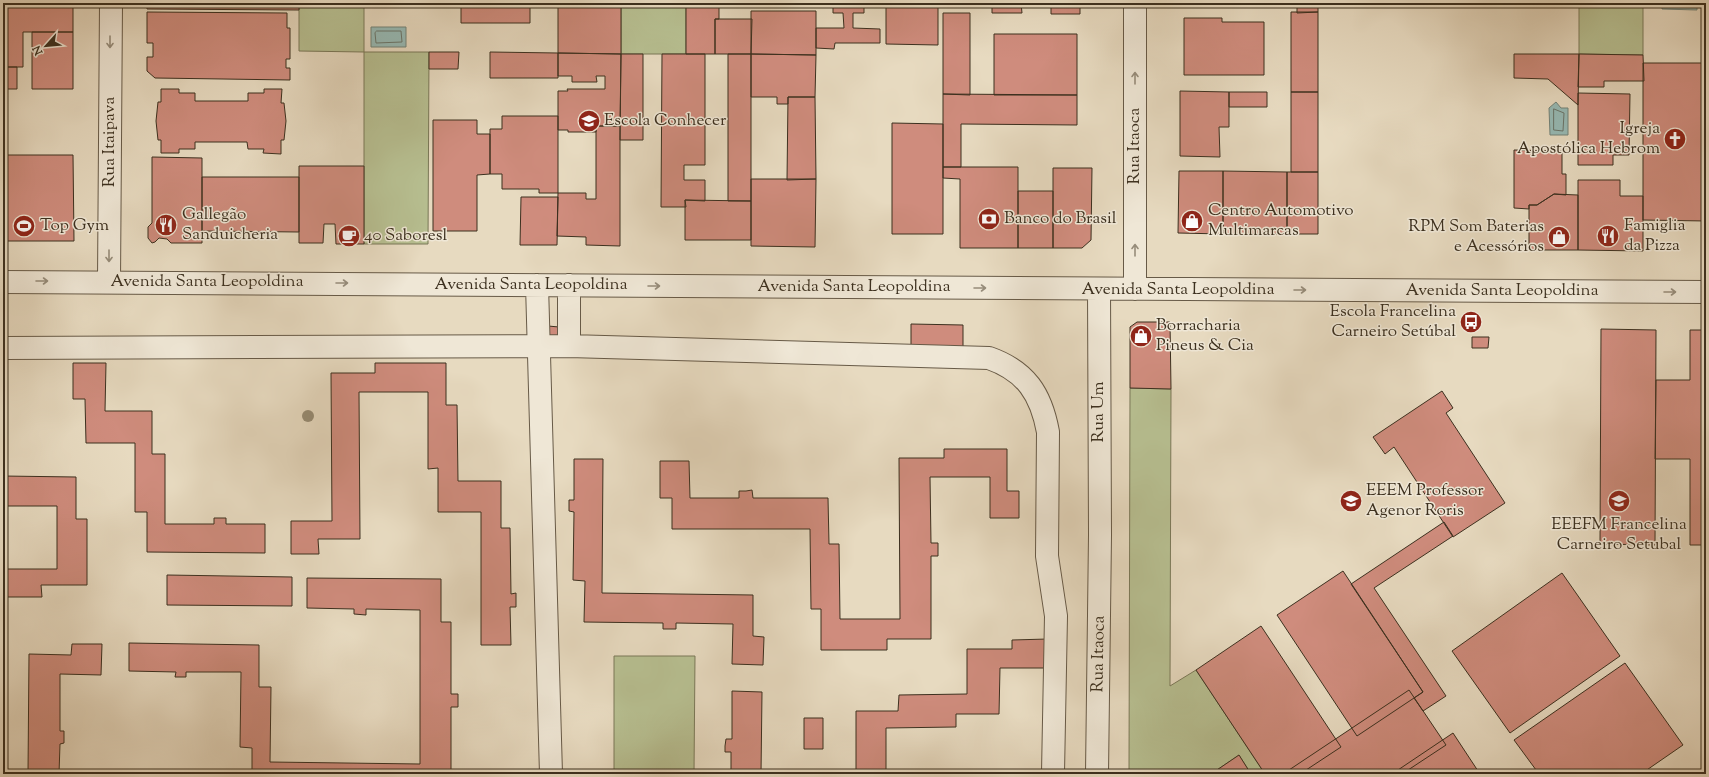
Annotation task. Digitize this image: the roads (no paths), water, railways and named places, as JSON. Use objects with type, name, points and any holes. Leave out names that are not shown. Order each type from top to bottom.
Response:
[{"type":"street","name":"Rua Itaipava","points":[[109,281],[111,3]]},
{"type":"street","name":"Rua Itaoca","points":[[1135,3],[1135,289]]},
{"type":"street","name":"Avenida Santa Leopoldina","points":[[3,282],[109,281],[1706,292]]},
{"type":"street","points":[[537,285],[550,774]]},
{"type":"street","points":[[569,285],[569,346]]},
{"type":"street","name":"Rua Um","points":[[1099,289],[1100,535]]},
{"type":"street","points":[[3,348],[569,346],[989,358],[1002,362],[1024,378],[1033,389],[1045,416],[1048,432],[1047,556],[1056,616],[1053,773]]},
{"type":"street","name":"Rua Itaoca","points":[[1098,774],[1100,535]]},
{"type":"water","points":[[1662,3],[1697,3],[1697,10],[1662,9]]},
{"type":"water","points":[[371,27],[406,27],[406,47],[371,47]]},
{"type":"water","points":[[1556,102],[1561,108],[1568,108],[1568,135],[1550,135],[1549,108]]},
{"type":"place","name":"Escola Conhecer","points":[[589,121]]},
{"type":"place","name":"Igreja Apostólica Hebrom","points":[[1675,139]]},
{"type":"place","name":"Banco do Brasil","points":[[989,219]]},
{"type":"place","name":"Centro Automotivo Multimarcas","points":[[1192,221]]},
{"type":"place","name":"Gallegão Sanduicheria","points":[[166,225]]},
{"type":"place","name":"Top Gym","points":[[24,226]]},
{"type":"place","name":"40 Saboresl","points":[[349,236]]},
{"type":"place","name":"Famiglia da Pizza","points":[[1608,236]]},
{"type":"place","name":"RPM Som Baterias e Acessórios","points":[[1559,237]]},
{"type":"place","name":"Escola Francelina Carneiro Setúbal","points":[[1471,322]]},
{"type":"place","name":"Borracharia Pineus & Cia","points":[[1141,336]]},
{"type":"place","name":"EEEM Professor Agenor Roris","points":[[1351,501]]},
{"type":"place","name":"EEEFM Francelina Carneiro Setubal","points":[[1619,501]]}]
